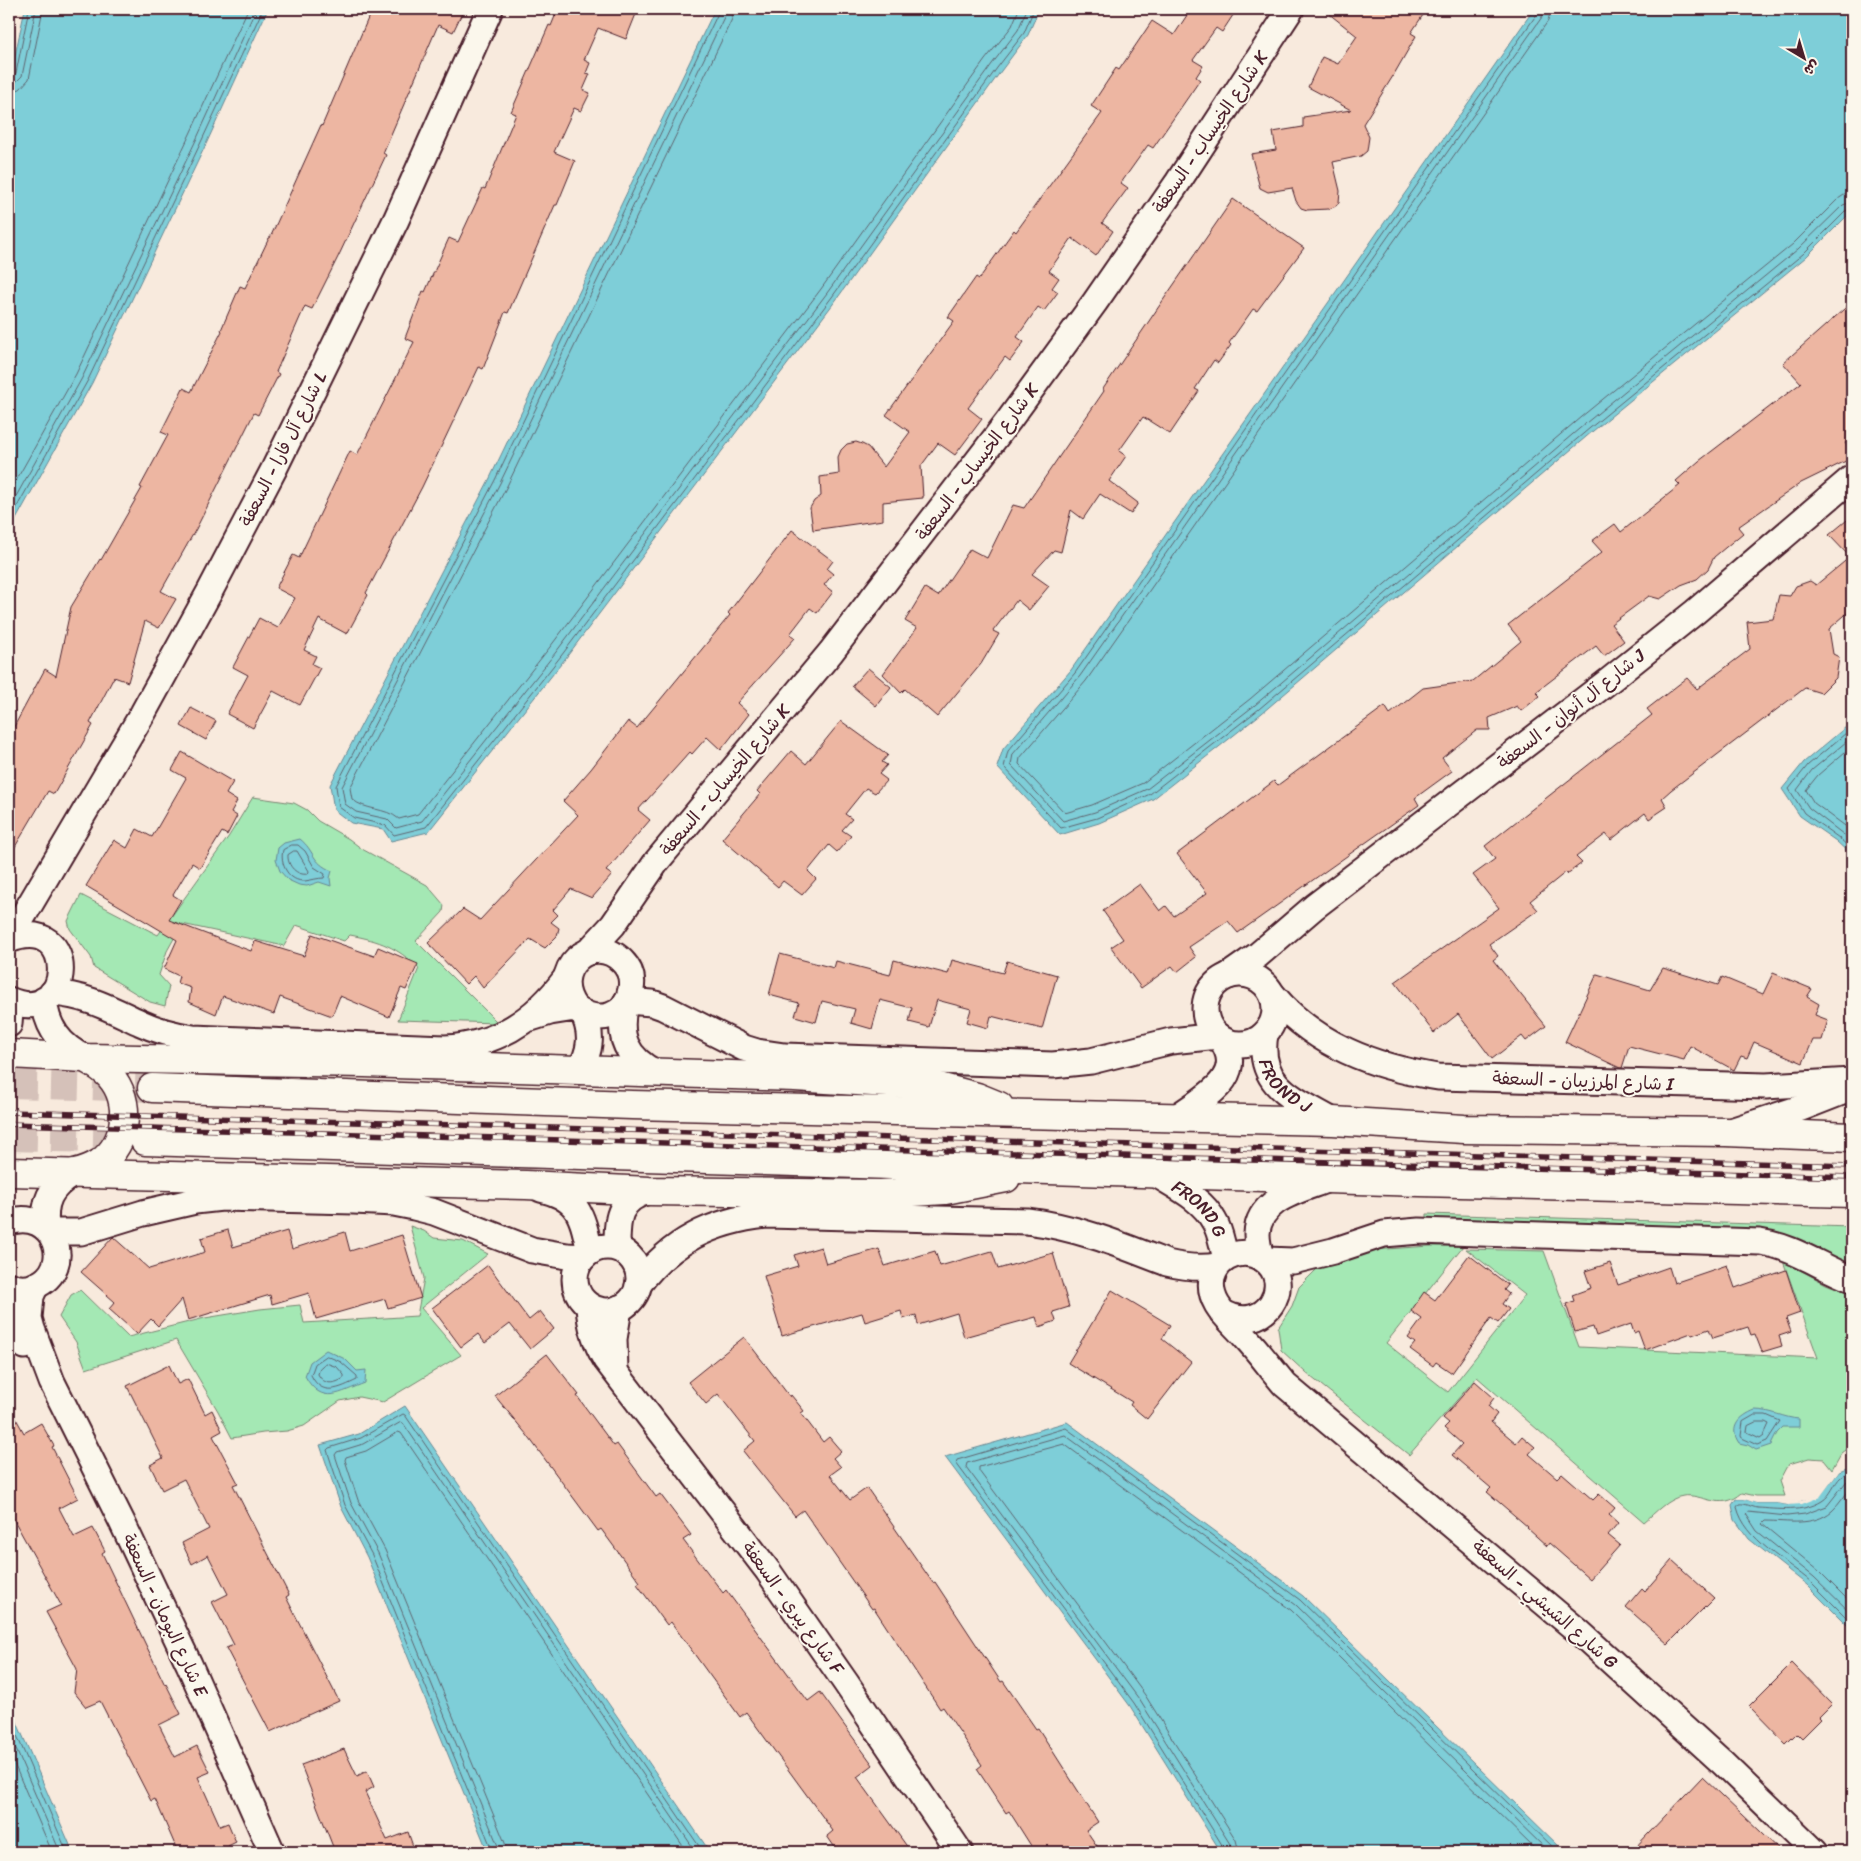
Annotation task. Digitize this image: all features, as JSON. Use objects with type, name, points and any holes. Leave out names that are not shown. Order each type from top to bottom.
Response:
[{"type":"main road","points":[[9,1054],[85,1058],[364,1063],[772,1076],[921,1085],[970,1095],[1016,1114]]},
{"type":"main road","points":[[71,1174],[87,1170],[101,1163],[112,1151],[120,1137],[124,1122],[124,1106],[119,1090],[111,1076],[85,1058]]},
{"type":"main road","points":[[152,1088],[622,1104],[1333,1121],[1464,1130],[1726,1132],[1852,1137]]},
{"type":"main road","points":[[144,1140],[1420,1182],[1852,1193]]},
{"type":"main road","points":[[9,1172],[526,1185],[649,1191],[913,1193],[977,1185],[1039,1169]]},
{"type":"street","name":"شارع آل فارا - السعفة L","points":[[9,940],[148,704],[274,468],[396,220],[490,9]]},
{"type":"street","name":"شارع الخيساب - السعفة K","points":[[588,952],[613,925],[657,861],[831,652],[1009,420],[1095,302],[1178,182],[1291,9]]},
{"type":"street","name":"شارع آل أنوان - السعفة J","points":[[1228,976],[1254,958],[1321,901],[1610,680],[1702,606],[1852,478]]},
{"type":"street","name":"شارع آل فارا - السعفة L","points":[[46,941],[42,925],[41,908],[43,891],[48,875]]},
{"type":"street","name":"شارع الخيساب - السعفة K","points":[[627,966],[624,929],[627,911],[633,895]]},
{"type":"street","name":"شارع آل أنوان - السعفة J","points":[[1269,990],[1271,958],[1284,932]]},
{"type":"street","points":[[9,940],[28,935],[46,941],[59,956],[61,965],[58,985],[48,996],[35,1004],[9,1000]]},
{"type":"street","points":[[579,1071],[586,1060],[590,1042],[588,1024],[579,1010],[568,999],[566,978],[573,962],[588,952],[609,952],[618,957],[651,991],[675,1011]]},
{"type":"street","points":[[61,965],[80,986],[100,1003]]},
{"type":"street","points":[[627,966],[632,985],[626,1003],[622,1028],[624,1040],[636,1060],[656,1073]]},
{"type":"street","points":[[527,1019],[550,1012],[579,1010],[591,1017],[601,1018],[619,1011],[626,1003],[652,1003],[675,1011],[744,1048],[757,1052],[784,1056],[1053,1065],[1091,1062],[1156,1044],[1187,1038],[1220,1038],[1239,1044],[1257,1040],[1273,1022],[1275,1004],[1269,990],[1259,979],[1249,975],[1238,974],[1228,976],[1217,982],[1196,1016],[1184,1028],[1156,1044]]},
{"type":"street","points":[[48,996],[77,996],[100,1003],[158,1030],[193,1038],[445,1048],[462,1047],[494,1038],[527,1019],[548,1001],[566,978]]},
{"type":"street","name":"شارع المرزيبان - السعفة I","points":[[1269,990],[1294,1018],[1321,1038],[1347,1052],[1399,1070],[1438,1077],[1757,1086],[1852,1081]]},
{"type":"street","points":[[48,996],[47,1018],[56,1036],[63,1045],[85,1058]]},
{"type":"street","points":[[1177,1117],[1217,1088],[1229,1070],[1230,1059],[1227,1048],[1207,1021],[1205,1002]]},
{"type":"street","points":[[9,1004],[9,1024]]},
{"type":"street","name":"شارع المرزيبان - السعفة I","points":[[1266,1032],[1278,1029],[1300,1031],[1321,1038]]},
{"type":"street","name":"FROND J","points":[[1266,1032],[1263,1058],[1266,1070],[1272,1080],[1290,1096],[1333,1121]]},
{"type":"street","points":[[1726,1132],[1801,1108],[1852,1088]]},
{"type":"street","name":"FROND G","points":[[1153,1172],[1200,1202],[1208,1211],[1219,1232],[1221,1262]]},
{"type":"street","points":[[56,1262],[57,1251],[55,1241],[48,1230],[44,1215],[52,1191],[60,1181],[71,1174]]},
{"type":"street","points":[[1263,1259],[1257,1234],[1258,1224],[1269,1206],[1287,1195],[1330,1178]]},
{"type":"street","points":[[526,1185],[553,1191],[571,1201],[582,1218],[587,1254],[576,1270],[575,1285]]},
{"type":"street","points":[[516,1245],[575,1285],[582,1299],[590,1306],[599,1310],[609,1311],[619,1308],[628,1303],[634,1295],[639,1277],[637,1268],[622,1252],[617,1224],[622,1208],[634,1196],[649,1191]]},
{"type":"street","points":[[9,1222],[17,1219],[27,1219],[37,1222],[48,1230],[76,1233],[143,1213],[195,1201],[222,1198],[354,1201],[394,1204],[434,1212],[516,1245],[549,1254],[587,1254],[608,1247],[622,1252],[659,1249],[718,1225],[734,1220],[766,1215],[1027,1221],[1050,1224],[1096,1235],[1168,1263],[1192,1268],[1221,1262],[1234,1254],[1252,1254],[1263,1259],[1274,1270],[1276,1278],[1269,1304]]},
{"type":"street","points":[[9,1285],[22,1288],[36,1285],[47,1278],[56,1262],[77,1242],[101,1227]]},
{"type":"street","points":[[1263,1259],[1293,1261],[1333,1251],[1384,1234],[1419,1231],[1760,1242],[1788,1248],[1832,1271],[1852,1279]]},
{"type":"street","points":[[638,1285],[661,1259],[689,1238]]},
{"type":"street","points":[[1221,1262],[1213,1274],[1211,1284],[1218,1306],[1230,1316],[1246,1319],[1269,1304],[1297,1273],[1333,1251]]},
{"type":"street","name":"شارع الشيشي - السعفة G","points":[[1168,1263],[1192,1280],[1218,1306],[1295,1394],[1578,1631],[1724,1764],[1815,1852]]},
{"type":"street","name":"شارع البومان - السعفة E","points":[[36,1285],[31,1296],[29,1318],[52,1382],[122,1522],[189,1664],[272,1852]]},
{"type":"street","name":"شارع الشيشي - السعفة G","points":[[1268,1364],[1262,1339],[1269,1304]]},
{"type":"street","name":"شارع يبري - السعفة F","points":[[590,1306],[590,1320],[598,1348],[768,1571],[852,1691],[960,1852]]},
{"type":"street","name":"شارع البومان - السعفة E","points":[[9,1307],[28,1350],[38,1366],[52,1382]]},
{"type":"street","points":[[615,1370],[614,1339],[619,1308]]},
{"type":"green space","points":[[253,797],[294,803],[362,849],[427,885],[444,905],[443,912],[416,941],[498,1023],[398,1020],[419,968],[395,950],[371,940],[350,935],[344,941],[296,925],[284,946],[182,924],[167,951],[159,975],[169,986],[165,1006],[150,1002],[94,968],[91,957],[70,929],[68,921],[81,895],[158,935],[229,836]]},
{"type":"green space","points":[[1427,1214],[1852,1227],[1852,1266],[1797,1239],[1769,1232],[1427,1220]]},
{"type":"green space","points":[[410,1226],[424,1231],[434,1238],[463,1241],[488,1254],[421,1308],[461,1355],[383,1402],[359,1397],[340,1401],[304,1426],[287,1431],[232,1438],[176,1340],[86,1369],[76,1342],[59,1317],[71,1295],[80,1290],[128,1337],[205,1318],[300,1305],[304,1323],[417,1316],[424,1278]]},
{"type":"green space","points":[[1430,1246],[1463,1246],[1386,1343],[1448,1392],[1525,1295],[1466,1249],[1544,1251],[1579,1347],[1818,1358],[1783,1261],[1826,1284],[1852,1294],[1852,1445],[1841,1453],[1832,1469],[1824,1459],[1809,1458],[1789,1464],[1780,1481],[1785,1496],[1756,1496],[1742,1493],[1727,1501],[1719,1502],[1690,1496],[1677,1497],[1657,1510],[1644,1522],[1477,1377],[1409,1455],[1306,1373],[1281,1350],[1278,1328],[1292,1306],[1299,1287],[1322,1264],[1358,1251]]},
{"type":"water","points":[[25,9],[268,9],[92,383],[9,532],[9,83]]},
{"type":"water","points":[[715,9],[1039,9],[1028,35],[836,300],[565,659],[428,832],[391,841],[383,829],[351,823],[334,810],[330,785],[490,478]]},
{"type":"water","points":[[1534,9],[1852,9],[1852,211],[1806,257],[1593,431],[1262,713],[1153,799],[1099,823],[1060,835],[997,767],[1003,749],[1071,670]]},
{"type":"water","points":[[1852,722],[1852,856],[1836,841],[1800,816],[1782,789],[1804,762]]},
{"type":"water","points":[[300,839],[320,864],[332,871],[330,878],[331,886],[319,882],[307,886],[299,885],[288,880],[280,871],[276,860],[278,848],[284,843]]},
{"type":"water","points":[[326,1350],[345,1359],[357,1371],[366,1370],[365,1383],[340,1393],[332,1394],[325,1394],[311,1386],[305,1376],[310,1362]]},
{"type":"water","points":[[405,1406],[710,1852],[488,1852],[367,1557],[341,1507],[320,1445],[359,1434]]},
{"type":"water","points":[[1755,1410],[1799,1419],[1799,1427],[1783,1427],[1777,1433],[1771,1445],[1756,1450],[1748,1445],[1739,1443],[1735,1432],[1735,1427],[1740,1419]]},
{"type":"water","points":[[1067,1422],[1303,1596],[1565,1852],[1221,1852],[1130,1706],[945,1457]]},
{"type":"water","points":[[1852,1467],[1852,1630],[1807,1585],[1749,1539],[1735,1520],[1732,1505],[1736,1499],[1744,1499],[1757,1503],[1788,1505],[1820,1496],[1839,1472]]},
{"type":"water","points":[[9,1704],[73,1852],[9,1852]]},
{"type":"pier","points":[[1841,1469],[1820,1497],[1802,1504],[1756,1503],[1744,1499],[1736,1499],[1739,1496],[1744,1496],[1757,1500],[1801,1501],[1819,1494],[1837,1471]]},
{"type":"building","points":[[372,9],[464,9],[453,32],[438,25],[383,153],[386,155],[339,255],[312,309],[305,306],[276,372],[279,374],[258,415],[254,413],[196,529],[161,591],[176,599],[159,628],[145,621],[128,682],[114,677],[90,723],[93,725],[54,794],[48,791],[9,857],[9,736],[45,669],[56,676],[71,607],[101,560],[142,488],[140,487],[168,435],[161,432],[183,388],[191,392],[222,331],[240,286],[245,288],[322,126]]},
{"type":"building","points":[[558,9],[638,9],[626,39],[598,28],[584,60],[590,63],[586,73],[590,74],[583,90],[590,93],[581,111],[574,108],[554,152],[575,161],[508,313],[505,312],[483,369],[479,367],[422,487],[366,593],[368,595],[347,634],[319,619],[304,650],[316,656],[312,664],[320,668],[300,705],[273,691],[253,728],[227,714],[248,675],[233,667],[259,618],[278,628],[295,598],[276,588],[293,555],[299,558],[350,451],[357,455],[414,342],[405,338],[423,291],[425,292],[449,238],[458,242],[483,188],[485,189],[516,114],[511,112],[549,25],[551,26]]},
{"type":"building","points":[[1191,9],[1237,9],[1222,32],[1216,28],[1193,60],[1203,66],[1196,77],[1200,80],[1153,148],[1148,145],[1121,183],[1128,188],[1102,223],[1113,231],[1096,256],[1072,238],[1049,271],[1059,278],[1052,288],[1058,292],[1044,311],[1038,307],[1017,337],[1024,342],[1010,361],[1005,357],[968,408],[982,419],[955,455],[938,443],[921,466],[923,498],[883,502],[883,520],[813,530],[810,508],[814,501],[821,496],[820,477],[839,474],[838,457],[841,450],[847,444],[856,442],[862,444],[868,447],[884,467],[910,432],[886,415],[954,321],[948,317],[976,277],[979,279],[1014,230],[1016,232],[1102,113],[1091,106],[1116,68],[1119,70],[1152,21],[1174,35]]},
{"type":"building","points":[[1323,9],[1427,9],[1411,33],[1416,36],[1363,124],[1369,137],[1367,151],[1361,156],[1333,162],[1340,191],[1339,202],[1336,206],[1329,209],[1307,210],[1301,208],[1296,201],[1292,188],[1268,192],[1260,188],[1251,154],[1276,150],[1273,132],[1303,127],[1303,117],[1351,110],[1308,87],[1322,57],[1338,64],[1357,36]]},
{"type":"building","points":[[1233,199],[1304,248],[1257,311],[1253,309],[1229,343],[1231,345],[1218,363],[1214,360],[1195,389],[1199,391],[1170,434],[1143,417],[1119,451],[1126,456],[1109,481],[1138,503],[1131,514],[1100,494],[1083,519],[1071,510],[1061,552],[1054,550],[1032,574],[1049,586],[1029,610],[1017,600],[993,631],[999,634],[981,664],[937,717],[905,689],[901,693],[883,674],[917,628],[905,621],[925,588],[938,596],[970,549],[987,558],[1013,505],[1024,508]]},
{"type":"building","points":[[1852,302],[1852,437],[1845,443],[1852,452],[1852,458],[1801,483],[1738,527],[1743,533],[1714,557],[1708,569],[1697,579],[1681,585],[1660,599],[1649,596],[1611,624],[1624,641],[1604,656],[1596,646],[1536,692],[1540,696],[1521,711],[1517,706],[1489,718],[1490,730],[1477,730],[1442,758],[1452,771],[1415,798],[1419,805],[1238,933],[1228,921],[1189,947],[1196,957],[1177,972],[1172,966],[1141,988],[1111,947],[1123,939],[1103,911],[1140,884],[1160,911],[1166,906],[1174,916],[1207,893],[1177,854],[1274,781],[1278,785],[1385,706],[1390,714],[1423,688],[1473,681],[1521,641],[1508,625],[1602,552],[1592,541],[1615,524],[1621,532],[1680,485],[1676,481],[1699,461],[1801,383],[1783,363]]},
{"type":"building","points":[[1852,516],[1852,609],[1829,629],[1833,654],[1839,657],[1836,678],[1821,693],[1805,688],[1671,790],[1662,798],[1667,807],[1649,819],[1645,813],[1611,840],[1606,834],[1576,857],[1582,863],[1567,874],[1566,872],[1530,901],[1538,910],[1489,944],[1498,956],[1493,960],[1546,1026],[1526,1041],[1522,1036],[1492,1059],[1458,1014],[1434,1033],[1395,982],[1499,908],[1473,875],[1495,859],[1485,846],[1652,715],[1647,709],[1687,678],[1697,689],[1750,649],[1747,622],[1773,619],[1779,595],[1790,596],[1796,586],[1810,581],[1816,585],[1850,557],[1829,535]]},
{"type":"building","points":[[792,530],[833,561],[827,569],[833,574],[824,585],[833,592],[817,613],[810,608],[790,634],[795,638],[737,703],[749,714],[721,750],[707,737],[692,754],[690,752],[638,810],[650,820],[606,871],[612,875],[592,898],[571,889],[553,910],[558,915],[551,922],[559,928],[557,936],[545,948],[530,939],[483,988],[474,976],[466,984],[428,943],[463,909],[480,920],[578,815],[563,801],[591,769],[628,721],[637,728],[730,615],[728,613]]},
{"type":"building","points":[[868,668],[891,687],[876,706],[852,686]]},
{"type":"building","points":[[191,708],[216,721],[206,740],[181,726]]},
{"type":"building","points":[[841,721],[888,755],[882,762],[887,765],[879,774],[887,780],[875,793],[866,788],[845,814],[852,819],[842,830],[851,836],[837,852],[829,845],[808,871],[816,879],[802,895],[783,881],[778,887],[722,839],[760,794],[757,791],[791,751],[806,764]]},
{"type":"building","points":[[182,752],[233,782],[226,794],[237,801],[231,812],[237,816],[227,835],[222,832],[200,868],[192,863],[173,895],[181,900],[169,920],[251,951],[255,941],[304,956],[312,934],[374,956],[378,947],[418,964],[406,990],[401,988],[389,1017],[340,996],[332,1016],[280,997],[274,1014],[223,996],[216,1014],[189,1002],[191,988],[177,983],[179,976],[164,969],[177,940],[86,886],[114,840],[127,848],[137,829],[152,837],[186,778],[172,770]]},
{"type":"building","points":[[780,954],[834,968],[836,961],[890,975],[894,960],[948,974],[952,960],[1003,973],[1007,961],[1057,975],[1042,1029],[991,1016],[988,1028],[967,1022],[971,1009],[937,1000],[929,1027],[909,1022],[912,1008],[880,1000],[872,1029],[851,1023],[855,1009],[822,1001],[816,1022],[795,1016],[799,1003],[769,995]]},
{"type":"building","points":[[1663,968],[1718,985],[1722,977],[1763,994],[1773,973],[1812,989],[1807,997],[1819,1004],[1815,1015],[1828,1020],[1822,1040],[1813,1040],[1803,1063],[1754,1042],[1747,1058],[1741,1056],[1734,1070],[1690,1046],[1684,1060],[1629,1046],[1622,1068],[1620,1068],[1565,1042],[1597,974],[1650,990]]},
{"type":"building","points":[[228,1230],[233,1247],[287,1231],[292,1249],[345,1232],[350,1251],[402,1235],[421,1298],[388,1308],[385,1299],[316,1319],[309,1293],[272,1304],[270,1295],[188,1320],[182,1299],[158,1326],[151,1319],[137,1334],[109,1309],[115,1302],[81,1272],[113,1237],[149,1269],[205,1252],[201,1238]]},
{"type":"building","points":[[821,1247],[826,1264],[879,1249],[885,1266],[935,1251],[940,1266],[992,1251],[998,1269],[1053,1253],[1069,1307],[1053,1312],[1056,1321],[1039,1327],[1036,1317],[964,1337],[957,1313],[918,1325],[916,1315],[903,1319],[901,1311],[865,1322],[862,1313],[782,1336],[764,1276],[798,1266],[794,1255]]},
{"type":"building","points":[[1469,1255],[1508,1285],[1504,1290],[1509,1294],[1502,1304],[1509,1309],[1498,1323],[1491,1318],[1452,1373],[1436,1362],[1433,1366],[1410,1349],[1415,1343],[1408,1338],[1422,1319],[1411,1311],[1424,1292],[1435,1300]]},
{"type":"building","points":[[1610,1263],[1618,1285],[1669,1267],[1674,1283],[1727,1265],[1735,1288],[1786,1270],[1800,1313],[1786,1318],[1791,1332],[1779,1336],[1782,1346],[1762,1352],[1755,1334],[1751,1335],[1748,1327],[1713,1338],[1709,1329],[1692,1335],[1691,1333],[1645,1350],[1638,1331],[1634,1333],[1631,1324],[1596,1336],[1593,1327],[1575,1332],[1566,1304],[1574,1301],[1572,1295],[1591,1288],[1585,1271]]},
{"type":"building","points":[[488,1265],[529,1320],[540,1311],[554,1329],[530,1349],[510,1324],[485,1343],[478,1334],[461,1347],[432,1308]]},
{"type":"building","points":[[1112,1290],[1170,1325],[1162,1339],[1191,1362],[1147,1419],[1130,1405],[1132,1402],[1068,1363]]},
{"type":"building","points":[[744,1337],[790,1397],[791,1395],[804,1411],[801,1413],[823,1442],[829,1437],[841,1451],[833,1458],[841,1467],[830,1475],[850,1500],[867,1488],[933,1583],[935,1582],[1001,1682],[1003,1681],[1036,1729],[1038,1728],[1098,1822],[1086,1830],[1101,1852],[1035,1852],[1009,1811],[1006,1813],[977,1769],[982,1765],[943,1707],[940,1709],[874,1608],[872,1609],[803,1510],[795,1516],[743,1451],[755,1441],[718,1394],[706,1404],[688,1382]]},
{"type":"building","points":[[547,1354],[579,1395],[577,1396],[614,1446],[617,1444],[656,1497],[660,1494],[691,1535],[683,1540],[723,1593],[726,1590],[808,1701],[820,1692],[873,1765],[857,1777],[911,1852],[838,1852],[827,1836],[833,1831],[746,1712],[740,1717],[671,1622],[667,1625],[637,1584],[640,1582],[601,1529],[598,1531],[527,1435],[495,1396]]},
{"type":"building","points":[[169,1365],[178,1384],[188,1379],[205,1414],[212,1410],[222,1431],[213,1436],[238,1483],[233,1485],[289,1595],[286,1597],[339,1701],[270,1732],[226,1648],[234,1645],[212,1602],[228,1594],[208,1555],[192,1564],[182,1543],[209,1529],[184,1479],[162,1490],[150,1465],[163,1458],[127,1386]]},
{"type":"building","points":[[1475,1381],[1494,1398],[1488,1406],[1497,1414],[1491,1422],[1516,1443],[1522,1436],[1535,1447],[1529,1454],[1557,1478],[1562,1473],[1593,1500],[1599,1494],[1615,1508],[1609,1515],[1618,1523],[1608,1535],[1620,1545],[1590,1579],[1549,1543],[1547,1546],[1487,1492],[1491,1488],[1452,1455],[1462,1444],[1444,1428],[1449,1423],[1443,1418]]},
{"type":"building","points":[[9,1406],[24,1433],[41,1423],[54,1446],[52,1447],[78,1498],[59,1508],[74,1537],[93,1528],[105,1551],[102,1553],[165,1685],[181,1714],[159,1725],[175,1757],[197,1746],[210,1772],[198,1777],[220,1826],[228,1823],[236,1842],[228,1846],[231,1852],[178,1852],[155,1799],[151,1801],[100,1701],[86,1707],[74,1692],[77,1669],[46,1612],[61,1605],[9,1511]]},
{"type":"building","points":[[1672,1560],[1714,1598],[1668,1644],[1626,1607],[1642,1588],[1645,1591]]},
{"type":"building","points":[[1792,1663],[1832,1704],[1819,1717],[1821,1719],[1802,1738],[1797,1733],[1786,1744],[1749,1706]]},
{"type":"building","points":[[344,1749],[357,1776],[367,1771],[374,1787],[365,1792],[387,1840],[408,1832],[415,1852],[335,1852],[301,1765]]},
{"type":"building","points":[[1702,1777],[1781,1852],[1631,1852]]},
{"type":"tunnel","points":[[9,1084],[152,1088]]},
{"type":"tunnel","points":[[9,1137],[140,1140]]},
{"type":"railway","points":[[9,1112],[1852,1166]]},
{"type":"railway","points":[[9,1124],[1852,1177]]}]
